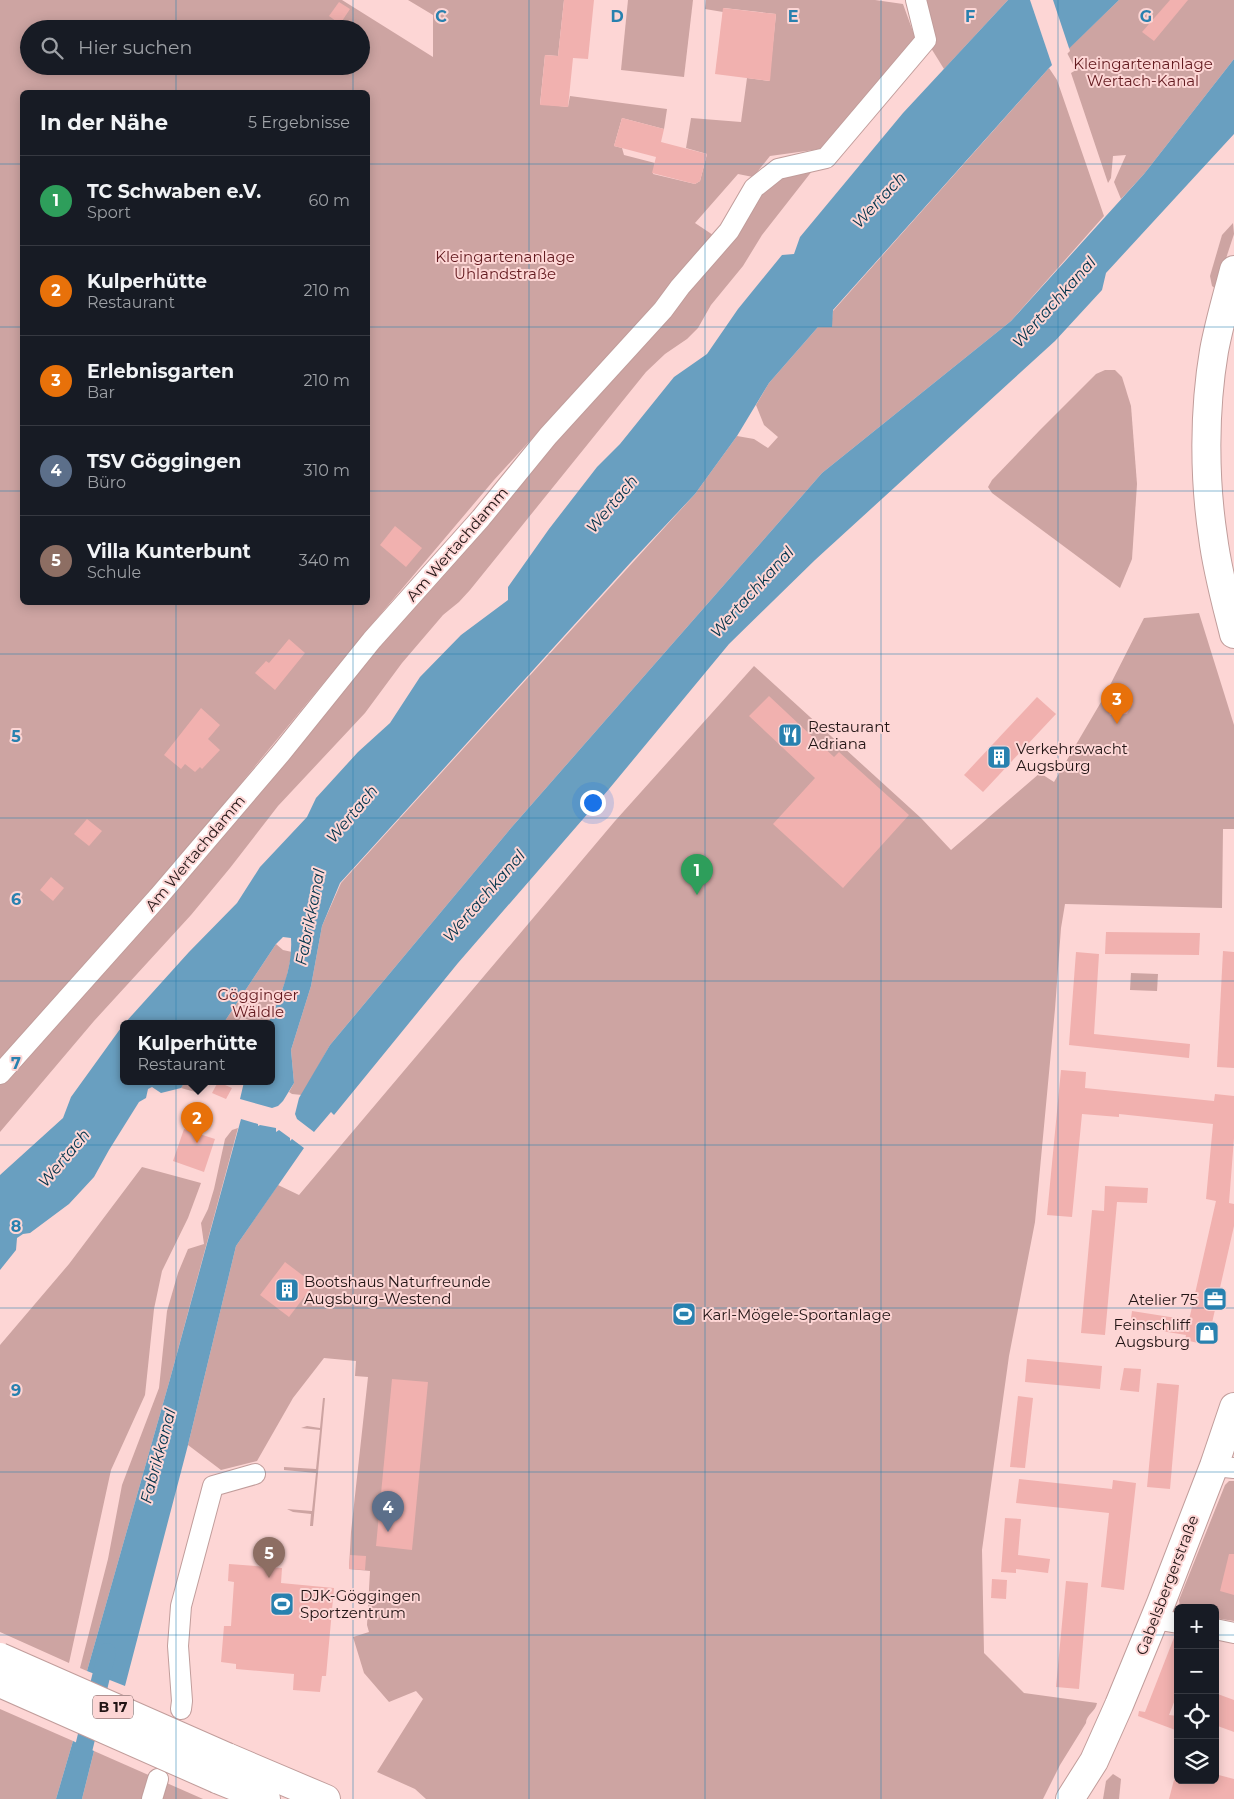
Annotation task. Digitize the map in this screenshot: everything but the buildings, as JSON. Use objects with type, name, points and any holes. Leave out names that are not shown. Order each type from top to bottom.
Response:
[{"type":"main road","points":[[1234,270],[1220,321],[1214,352],[1208,401],[1207,476],[1212,538],[1234,634]]},
{"type":"main road","name":"Gabelsbergerstraße","points":[[1070,1799],[1094,1761],[1166,1621],[1224,1467],[1234,1407]]},
{"type":"main road","name":"B 17","points":[[0,1657],[222,1768],[266,1799]]},
{"type":"main road","name":"B 17","points":[[0,1683],[222,1768],[326,1799]]},
{"type":"main road","name":"Gabelsbergerstraße","points":[[1086,1799],[1094,1761]]},
{"type":"street","name":"Am Wertachdamm","points":[[0,1074],[165,889],[372,640],[481,518],[548,436],[663,310],[730,231],[754,188],[778,169],[826,158],[926,40],[916,0]]},
{"type":"street","points":[[181,1709],[178,1646],[181,1606],[213,1486],[255,1474]]},
{"type":"street","points":[[1219,1630],[1234,1632]]},
{"type":"street","points":[[152,1799],[158,1779]]},
{"type":"green space","name":"Kleingartenanlage Uhlandstraße","points":[[0,0],[342,0],[433,57],[433,15],[408,0],[564,0],[558,56],[545,55],[540,104],[568,107],[570,96],[667,109],[664,129],[622,118],[614,146],[622,148],[624,155],[655,163],[653,174],[695,184],[700,181],[707,154],[686,148],[691,118],[741,122],[747,78],[769,81],[776,14],[724,8],[723,12],[705,9],[706,0],[875,0],[903,4],[916,40],[828,148],[770,156],[753,177],[738,174],[695,223],[713,235],[636,325],[494,480],[363,635],[158,884],[0,1064]]},
{"type":"green space","points":[[628,0],[693,0],[684,77],[621,70]]},
{"type":"green space","points":[[917,0],[1008,0],[944,69],[926,40]]},
{"type":"green space","name":"Kleingartenanlage Wertach-Kanal","points":[[1119,0],[1234,0],[1234,59],[1144,174],[1121,199],[1114,182],[1126,155],[1113,156],[1111,178],[1108,183],[1071,73],[1076,70],[1066,51]]},
{"type":"green space","points":[[1049,68],[1057,80],[1104,216],[1011,321],[822,473],[511,828],[330,1045],[302,1095],[289,1092],[294,1083],[291,1050],[311,986],[322,926],[341,883],[695,494],[737,436],[754,439],[768,448],[778,437],[764,425],[756,405],[769,383],[818,327],[831,326],[833,311]]},
{"type":"green space","points":[[816,166],[762,235],[743,266],[711,305],[698,328],[646,372],[470,590],[443,615],[402,663],[365,713],[278,806],[191,915],[94,1021],[0,1132],[0,1081],[743,216],[775,176]]},
{"type":"green space","points":[[1233,223],[1234,234],[1216,289],[1212,286],[1210,276],[1222,235]]},
{"type":"green space","points":[[1105,370],[1115,370],[1122,377],[1131,406],[1137,484],[1132,559],[1120,588],[992,493],[988,487],[992,480],[1096,374]]},
{"type":"green space","name":"Karl-Mögele-Sportanlage","points":[[1199,613],[1234,725],[1234,829],[1223,829],[1222,908],[1065,904],[1061,928],[1035,1222],[1009,1356],[982,1550],[984,1653],[1024,1693],[1097,1703],[1060,1765],[1043,1799],[426,1799],[415,1789],[377,1772],[423,1699],[416,1691],[389,1702],[364,1673],[353,1637],[369,1632],[367,1625],[370,1571],[349,1569],[351,1532],[368,1377],[355,1376],[356,1361],[324,1358],[293,1398],[257,1461],[221,1470],[188,1445],[236,1246],[278,1185],[299,1195],[615,821],[754,666],[921,818],[951,850],[1040,773],[1054,782],[1104,697],[1144,618]]},
{"type":"green space","name":"Gögginger Wäldle","points":[[276,944],[283,950],[292,952],[286,980],[270,1020],[249,1020],[241,1017],[239,1020],[226,1020]]},
{"type":"green space","points":[[1131,973],[1158,974],[1157,991],[1130,990]]},
{"type":"green space","points":[[183,1085],[203,1085],[199,1093],[181,1088]]},
{"type":"green space","points":[[238,1128],[170,1379],[87,1671],[80,1668],[108,1559],[122,1485],[159,1388],[167,1311],[178,1273],[188,1249],[204,1244],[201,1223],[208,1209],[214,1189],[225,1139],[232,1130]]},
{"type":"green space","points":[[142,1167],[201,1183],[188,1218],[162,1271],[154,1309],[145,1395],[111,1470],[69,1663],[0,1632],[0,1345],[69,1264]]},
{"type":"green space","points":[[323,1398],[325,1398],[313,1526],[310,1526],[311,1514],[293,1512],[287,1509],[312,1511],[316,1473],[284,1470],[284,1467],[316,1469],[320,1430],[301,1428],[307,1426],[320,1428]]},
{"type":"green space","points":[[1229,1481],[1234,1481],[1234,1621],[1219,1619],[1219,1604],[1180,1604],[1179,1600],[1225,1485]]},
{"type":"green space","points":[[0,1709],[73,1741],[56,1799],[0,1799]]},
{"type":"green space","points":[[94,1751],[203,1799],[82,1799]]},
{"type":"green space","points":[[1113,1774],[1121,1779],[1119,1799],[1103,1799],[1106,1781]]},
{"type":"water","name":"Wertach","points":[[1008,0],[1119,0],[1049,68],[833,310],[832,327],[818,327],[769,383],[737,436],[695,494],[340,883],[322,926],[311,986],[291,1050],[294,1083],[283,1101],[278,1106],[272,1108],[240,1099],[243,1085],[275,1085],[275,1020],[270,1020],[288,971],[291,938],[283,937],[276,944],[226,1020],[128,1020],[189,952],[237,903],[260,867],[307,817],[316,798],[358,752],[390,723],[420,677],[461,635],[508,600],[508,587],[549,529],[597,467],[620,444],[674,377],[707,354],[738,309],[782,255],[794,254],[800,237],[903,113]]},
{"type":"water","name":"Wertachkanal","points":[[1234,59],[1234,134],[1106,273],[1102,290],[1055,341],[815,560],[729,644],[609,789],[458,963],[334,1115],[331,1112],[314,1132],[297,1119],[295,1114],[299,1098],[330,1045],[511,828],[822,473],[1011,321],[1144,174]]},
{"type":"water","name":"Wertach","points":[[120,1029],[120,1085],[183,1085],[181,1088],[161,1093],[152,1087],[148,1089],[146,1098],[139,1102],[94,1177],[69,1204],[30,1233],[23,1234],[17,1238],[16,1250],[0,1270],[0,1175],[63,1118],[71,1097]]},
{"type":"water","points":[[241,1119],[258,1124],[258,1126],[276,1128],[276,1132],[279,1130],[290,1138],[290,1141],[292,1139],[304,1148],[236,1246],[188,1445],[125,1686],[87,1671]]},
{"type":"water","points":[[73,1741],[94,1751],[82,1799],[56,1799]]},
{"type":"pier","points":[[1030,0],[1053,0],[1070,51],[1053,68]]},
{"type":"waterway","name":"Fabrikkanal","points":[[68,1799],[84,1747],[107,1652]]},
{"type":"place","name":"Erlebnisgarten","points":[[1117,724]]},
{"type":"place","name":"Restaurant Adriana","points":[[790,735]]},
{"type":"place","name":"Verkehrswacht Augsburg","points":[[999,757]]},
{"type":"place","name":"TC Schwaben e.V.","points":[[697,895]]},
{"type":"place","name":"Kulperhütte","points":[[197,1143]]},
{"type":"place","name":"Bootshaus Naturfreunde Augsburg-Westend","points":[[287,1290]]},
{"type":"place","name":"Atelier 75","points":[[1215,1299]]},
{"type":"place","name":"Karl-Mögele-Sportanlage","points":[[684,1314]]},
{"type":"place","name":"Feinschliff Augsburg","points":[[1207,1333]]},
{"type":"place","name":"TSV Göggingen","points":[[388,1532]]},
{"type":"place","name":"Villa Kunterbunt","points":[[269,1578]]},
{"type":"place","name":"DJK-Göggingen Sportzentrum","points":[[282,1604]]}]
